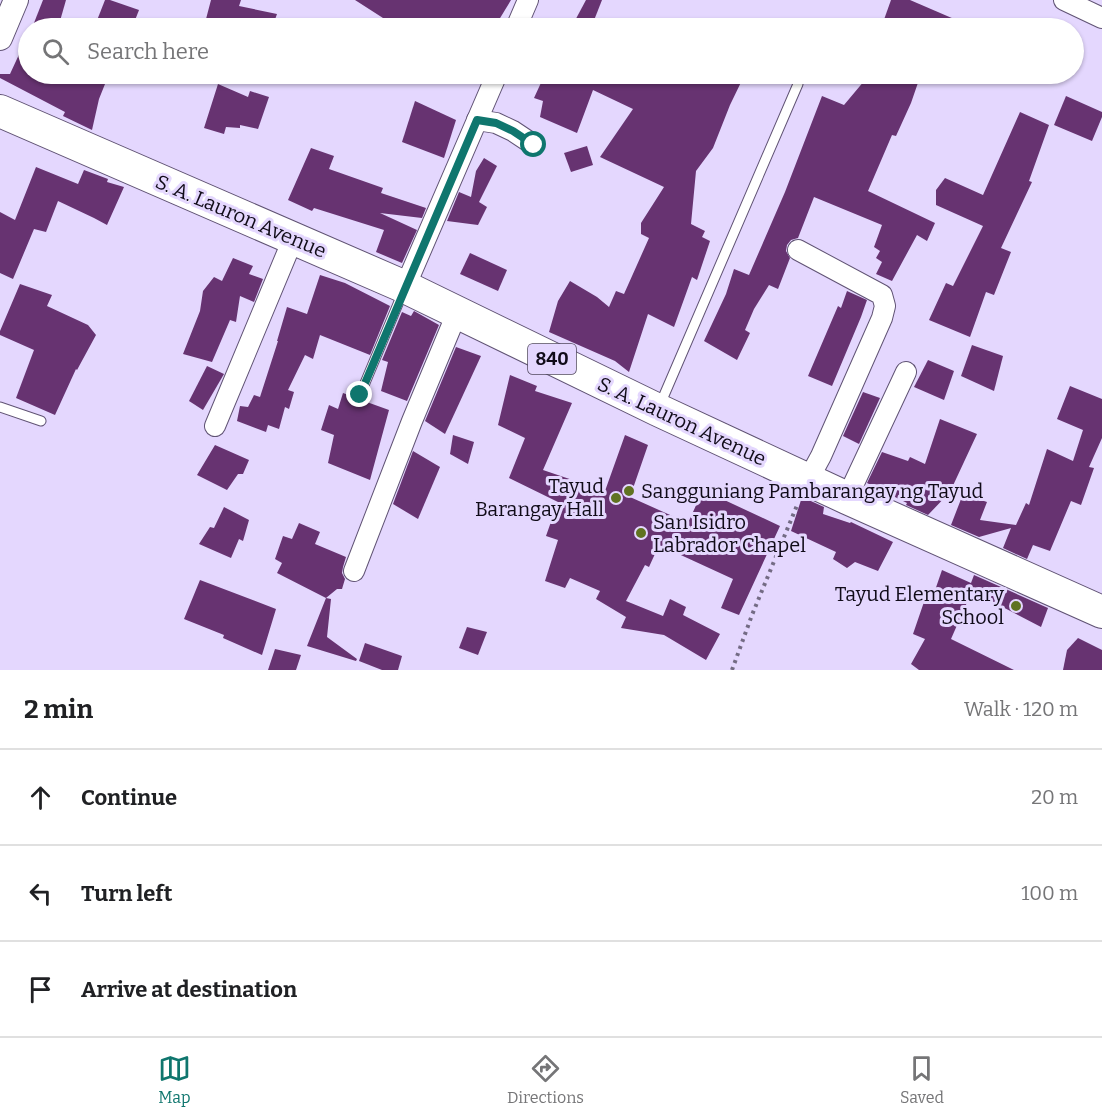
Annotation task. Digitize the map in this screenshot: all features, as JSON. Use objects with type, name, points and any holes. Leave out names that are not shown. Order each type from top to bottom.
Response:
[{"type":"highway","name":"S. A. Lauron Avenue","points":[[0,111],[405,287],[807,480],[1102,612]]},
{"type":"street","points":[[0,38],[16,0]]},
{"type":"street","points":[[520,18],[528,0]]},
{"type":"street","points":[[1064,0],[1102,18]]},
{"type":"street","points":[[405,287],[493,84]]},
{"type":"street","points":[[477,120],[496,123],[534,145]]},
{"type":"street","points":[[215,426],[293,238]]},
{"type":"street","points":[[798,250],[882,296],[885,306],[882,318],[821,456],[807,480]]},
{"type":"street","points":[[354,571],[457,313]]},
{"type":"street","points":[[847,498],[906,372]]},
{"type":"lane","points":[[658,410],[798,84]]},
{"type":"lane","points":[[360,395],[405,287]]},
{"type":"lane","points":[[0,406],[41,421]]},
{"type":"path","points":[[732,670],[807,480]]},
{"type":"building","points":[[43,0],[66,0],[61,18],[36,18]]},
{"type":"building","points":[[105,0],[139,10],[136,18],[98,18]]},
{"type":"building","points":[[211,0],[241,0],[239,6],[277,14],[276,18],[206,18]]},
{"type":"building","points":[[355,0],[511,0],[500,18],[383,18]]},
{"type":"building","points":[[586,0],[602,0],[595,18],[576,18]]},
{"type":"building","points":[[891,0],[910,0],[952,18],[885,18]]},
{"type":"building","points":[[18,57],[18,84],[105,84],[92,130],[63,116],[65,112],[0,78],[0,74],[10,74]]},
{"type":"building","points":[[218,84],[248,97],[250,91],[269,97],[258,129],[240,125],[240,128],[226,127],[224,134],[204,128]]},
{"type":"building","points":[[540,84],[740,84],[713,148],[696,171],[691,224],[705,231],[702,237],[710,241],[697,280],[692,277],[674,327],[648,314],[629,372],[615,361],[549,332],[558,301],[570,281],[609,307],[616,291],[624,294],[649,238],[641,234],[641,223],[664,187],[600,157],[633,109],[593,90],[577,133],[540,117],[543,101],[534,98]]},
{"type":"building","points":[[862,84],[918,84],[896,136],[892,135],[868,191],[935,223],[927,241],[917,235],[892,281],[876,274],[882,262],[876,258],[880,251],[874,247],[882,225],[814,197],[798,238],[791,240],[787,245],[786,251],[790,258],[778,289],[769,285],[754,309],[745,330],[750,333],[737,360],[704,341],[726,294],[734,269],[749,275],[785,192],[822,96],[844,105]]},
{"type":"building","points":[[1066,96],[1102,112],[1092,141],[1054,125]]},
{"type":"building","points":[[415,101],[456,120],[444,158],[402,142]]},
{"type":"building","points":[[1020,112],[1049,125],[1029,181],[1032,182],[1001,248],[1011,252],[994,295],[986,292],[970,337],[929,320],[946,283],[953,286],[983,226],[936,205],[936,190],[945,178],[983,195]]},
{"type":"building","points":[[587,146],[593,165],[571,172],[564,153]]},
{"type":"building","points":[[311,148],[334,156],[329,169],[383,188],[381,193],[426,208],[422,218],[380,213],[417,230],[402,263],[376,252],[384,230],[314,208],[312,211],[288,200]]},
{"type":"building","points":[[484,158],[497,166],[479,202],[487,207],[478,225],[447,221],[459,192],[471,197],[476,171]]},
{"type":"building","points":[[36,167],[78,184],[84,170],[108,179],[107,182],[124,187],[107,225],[58,201],[46,232],[34,229],[13,279],[0,273],[0,212],[15,220]]},
{"type":"building","points":[[470,253],[507,270],[498,291],[460,274]]},
{"type":"building","points":[[233,258],[253,266],[249,274],[263,279],[254,302],[240,296],[236,322],[230,320],[212,362],[183,354],[200,311],[203,291],[214,277],[222,281]]},
{"type":"building","points":[[320,275],[345,283],[390,306],[370,355],[320,335],[313,359],[305,355],[288,390],[294,392],[289,409],[285,407],[279,429],[268,425],[266,432],[237,421],[240,406],[248,407],[254,395],[260,397],[287,307],[307,314]]},
{"type":"building","points":[[20,284],[52,295],[47,306],[88,325],[96,335],[76,369],[55,415],[16,398],[34,350],[0,335],[0,331]]},
{"type":"building","points":[[847,291],[867,300],[832,386],[808,376],[838,306],[841,308]]},
{"type":"building","points":[[414,311],[439,325],[407,401],[381,391],[388,362],[382,360],[402,312],[411,316]]},
{"type":"building","points":[[972,345],[1003,356],[994,391],[961,376]]},
{"type":"building","points":[[456,347],[481,356],[445,434],[425,421]]},
{"type":"building","points":[[928,360],[954,371],[944,400],[914,387]]},
{"type":"building","points":[[207,366],[224,374],[203,410],[189,401]]},
{"type":"building","points":[[510,375],[537,386],[535,391],[572,403],[543,470],[605,491],[625,435],[648,445],[630,497],[688,523],[703,490],[780,526],[739,615],[721,608],[733,579],[659,545],[649,567],[645,565],[626,601],[663,616],[670,599],[686,607],[683,615],[720,634],[706,660],[664,635],[621,628],[626,617],[596,599],[600,591],[570,578],[565,588],[545,581],[558,540],[546,536],[558,502],[509,478],[525,438],[498,425]]},
{"type":"building","points":[[1070,386],[1102,399],[1102,438],[1089,467],[1094,468],[1081,505],[1071,501],[1050,551],[1033,545],[1027,559],[1003,548],[1011,528],[979,537],[951,525],[963,494],[987,502],[980,520],[1016,525],[1026,503],[1029,505],[1047,449],[1073,461],[1083,430],[1057,419]]},
{"type":"building","points":[[863,392],[880,398],[859,444],[843,436]]},
{"type":"building","points":[[343,393],[358,401],[389,410],[370,480],[328,463],[334,435],[321,430],[329,405],[338,409]]},
{"type":"building","points":[[940,419],[977,434],[950,492],[928,515],[867,483],[882,452],[908,461],[910,457],[925,464]]},
{"type":"building","points":[[453,435],[474,442],[468,464],[450,454]]},
{"type":"building","points":[[215,445],[249,460],[243,474],[238,474],[227,490],[197,475]]},
{"type":"building","points":[[413,451],[440,467],[418,519],[393,504]]},
{"type":"building","points":[[802,497],[824,507],[823,514],[851,522],[893,542],[878,571],[855,562],[847,568],[833,559],[836,552],[791,531]]},
{"type":"building","points":[[224,507],[249,520],[243,541],[239,539],[231,558],[199,544],[210,527],[214,528]]},
{"type":"building","points":[[299,523],[320,532],[315,544],[346,557],[342,573],[345,579],[342,589],[337,589],[326,598],[277,573],[282,563],[275,559],[283,536],[292,539]]},
{"type":"building","points":[[942,570],[971,583],[974,575],[1048,608],[1041,627],[972,591],[951,639],[1014,670],[919,670],[911,664],[925,639],[913,634],[925,599],[931,602]]},
{"type":"building","points":[[200,580],[276,609],[262,655],[223,638],[224,635],[184,619]]},
{"type":"building","points":[[326,598],[331,599],[327,637],[357,659],[356,661],[307,646]]},
{"type":"building","points":[[467,627],[487,632],[478,655],[459,648]]},
{"type":"building","points":[[1078,638],[1102,650],[1102,670],[1063,670],[1067,650]]},
{"type":"building","points":[[365,643],[402,656],[398,670],[382,670],[359,661]]},
{"type":"building","points":[[275,649],[301,655],[296,670],[268,670]]},
{"type":"place","name":"Sangguniang Pambarangay ng Tayud","points":[[629,491]]},
{"type":"place","name":"Tayud Barangay Hall","points":[[616,498]]},
{"type":"place","name":"San Isidro Labrador Chapel","points":[[641,533]]},
{"type":"place","name":"Tayud Elementary School","points":[[1016,606]]},
{"type":"route","points":[[360,395],[477,120],[496,123],[534,145]]}]
